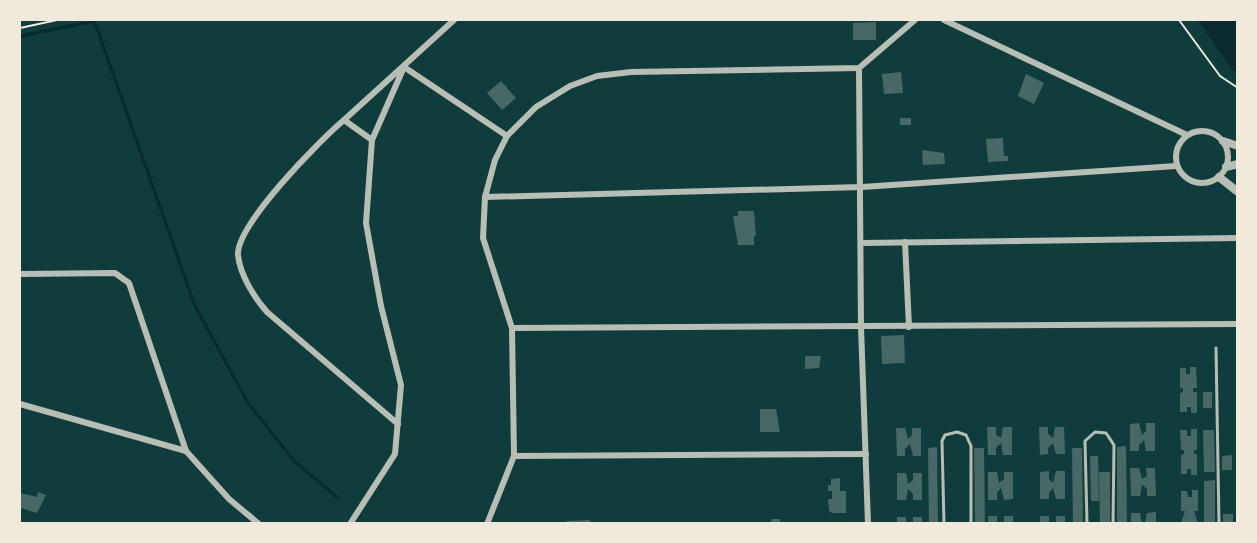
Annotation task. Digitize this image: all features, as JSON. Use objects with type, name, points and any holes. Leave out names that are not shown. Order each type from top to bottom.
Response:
[{"type":"street","points":[[398,424],[267,312],[257,301],[238,254],[246,230],[288,176],[324,136],[454,20]]},
{"type":"street","points":[[487,524],[514,456],[512,328],[483,238],[485,197],[495,160],[507,136],[536,107],[570,86],[597,76],[630,72],[859,68],[915,20]]},
{"type":"street","points":[[944,20],[1187,135]]},
{"type":"street","points":[[404,67],[507,136]]},
{"type":"street","points":[[350,524],[395,454],[401,385],[381,306],[366,224],[372,140],[404,67]]},
{"type":"street","points":[[859,68],[862,187],[861,327],[868,524]]},
{"type":"street","points":[[344,120],[372,140]]},
{"type":"street","points":[[1223,141],[1228,156],[1226,167],[1219,177],[1209,183],[1186,179],[1176,166],[1176,149],[1187,135],[1194,132],[1210,132],[1223,141],[1238,146]]},
{"type":"street","points":[[1226,167],[1238,164]]},
{"type":"street","points":[[485,197],[862,187],[1176,166]]},
{"type":"street","points":[[1219,177],[1238,192]]},
{"type":"street","points":[[862,243],[1238,238]]},
{"type":"street","points":[[905,242],[909,327]]},
{"type":"street","points":[[20,274],[115,273],[129,283],[186,451],[229,499],[259,524]]},
{"type":"street","points":[[512,328],[1238,324]]},
{"type":"street","points":[[20,404],[186,451]]},
{"type":"street","points":[[514,456],[866,454]]},
{"type":"lane","points":[[1216,348],[1219,524]]},
{"type":"lane","points":[[944,524],[942,441],[945,435],[957,432],[966,435],[971,446],[971,524]]},
{"type":"lane","points":[[1086,524],[1085,441],[1095,432],[1106,433],[1114,445],[1113,524]]},
{"type":"path","points":[[20,28],[57,20]]},
{"type":"path","points":[[1179,20],[1220,76],[1238,88]]},
{"type":"water","points":[[1198,20],[1237,20],[1237,73],[1231,69]]},
{"type":"building","points":[[876,22],[876,40],[853,40],[853,23]]},
{"type":"building","points":[[901,72],[903,93],[884,94],[882,74]]},
{"type":"building","points":[[1026,74],[1044,83],[1034,104],[1018,96]]},
{"type":"building","points":[[501,81],[516,98],[502,110],[487,93]]},
{"type":"building","points":[[900,118],[911,118],[911,125],[900,125]]},
{"type":"building","points":[[1003,138],[1004,156],[1008,156],[1008,161],[988,162],[986,139]]},
{"type":"building","points":[[922,150],[944,153],[945,164],[923,165]]},
{"type":"building","points":[[738,211],[754,211],[756,236],[754,236],[754,245],[738,245],[733,216],[738,216]]},
{"type":"building","points":[[904,335],[905,363],[882,364],[881,336]]},
{"type":"building","points":[[805,356],[821,356],[819,368],[805,369]]},
{"type":"building","points":[[1190,367],[1196,367],[1197,388],[1193,388],[1193,392],[1197,392],[1197,413],[1191,413],[1191,407],[1187,407],[1187,412],[1180,412],[1180,393],[1183,392],[1183,388],[1180,388],[1180,368],[1186,368],[1186,374],[1190,374]]},
{"type":"building","points":[[1203,392],[1212,392],[1212,408],[1203,408]]},
{"type":"building","points":[[760,409],[776,409],[780,432],[760,432]]},
{"type":"building","points":[[1139,423],[1142,435],[1146,431],[1146,423],[1155,423],[1155,451],[1146,451],[1144,440],[1139,445],[1139,451],[1130,451],[1130,424]]},
{"type":"building","points":[[987,427],[996,427],[996,435],[1001,438],[1003,427],[1012,427],[1012,455],[1003,455],[1001,443],[996,448],[996,455],[988,455]]},
{"type":"building","points":[[1039,427],[1048,427],[1048,434],[1053,438],[1055,427],[1064,427],[1065,454],[1056,454],[1053,443],[1048,448],[1048,454],[1040,455]]},
{"type":"building","points":[[896,428],[905,428],[908,439],[912,435],[912,428],[921,428],[921,456],[913,456],[910,444],[905,449],[905,456],[897,456]]},
{"type":"building","points":[[1191,429],[1197,429],[1197,450],[1194,450],[1194,454],[1197,454],[1197,475],[1191,475],[1191,469],[1187,469],[1187,474],[1181,474],[1181,455],[1184,454],[1184,450],[1181,450],[1180,430],[1187,430],[1187,436],[1191,436]]},
{"type":"building","points":[[1203,430],[1214,430],[1215,472],[1204,472]]},
{"type":"building","points":[[1126,446],[1127,524],[1117,524],[1117,447]]},
{"type":"building","points":[[937,447],[938,524],[929,524],[928,448]]},
{"type":"building","points":[[974,448],[984,448],[985,524],[975,524]]},
{"type":"building","points":[[1072,448],[1082,448],[1083,524],[1073,524]]},
{"type":"building","points":[[1232,455],[1232,470],[1222,470],[1222,456]]},
{"type":"building","points":[[1090,456],[1098,456],[1099,501],[1091,501]]},
{"type":"building","points":[[1130,468],[1139,468],[1142,479],[1147,476],[1146,468],[1155,468],[1156,496],[1147,496],[1147,489],[1142,484],[1140,496],[1131,496]]},
{"type":"building","points":[[1049,471],[1049,479],[1053,483],[1056,471],[1065,471],[1065,499],[1056,499],[1053,488],[1049,493],[1049,499],[1040,499],[1040,472]]},
{"type":"building","points":[[988,472],[997,472],[999,483],[1004,479],[1004,472],[1013,472],[1013,499],[1004,500],[1001,488],[997,493],[997,500],[988,500]]},
{"type":"building","points":[[1099,472],[1110,472],[1110,524],[1100,524]]},
{"type":"building","points":[[897,473],[906,473],[908,484],[913,480],[913,473],[922,473],[922,500],[913,500],[913,494],[908,489],[906,500],[897,500]]},
{"type":"building","points":[[840,478],[840,491],[846,491],[846,513],[832,513],[829,511],[828,499],[832,499],[832,491],[828,491],[828,485],[831,485],[831,479]]},
{"type":"building","points":[[1215,480],[1215,524],[1204,524],[1204,481]]},
{"type":"building","points":[[1192,490],[1198,490],[1198,511],[1194,511],[1198,524],[1181,524],[1185,511],[1181,511],[1181,491],[1187,491],[1188,497],[1192,497]]},
{"type":"building","points":[[38,492],[46,495],[37,513],[21,508],[20,493],[37,497]]},
{"type":"building","points":[[1156,512],[1156,524],[1145,524],[1147,513]]},
{"type":"building","points":[[1131,513],[1140,513],[1142,524],[1131,524]]},
{"type":"building","points":[[1223,514],[1233,514],[1233,524],[1223,524]]},
{"type":"building","points":[[988,516],[997,516],[997,524],[988,524]]},
{"type":"building","points":[[1004,516],[1013,516],[1013,524],[1004,524]]},
{"type":"building","points":[[1040,516],[1049,516],[1049,524],[1040,524]]},
{"type":"building","points":[[1056,516],[1065,516],[1065,524],[1056,524]]},
{"type":"building","points":[[897,517],[906,517],[906,524],[897,524]]},
{"type":"building","points":[[913,517],[922,517],[922,524],[913,524]]},
{"type":"building","points":[[772,519],[780,519],[780,524],[770,524]]},
{"type":"building","points":[[590,520],[591,524],[567,524],[567,521]]},
{"type":"waterway","points":[[94,20],[195,306],[248,403],[294,461],[337,497]]},
{"type":"waterway","points":[[20,36],[95,21]]}]
